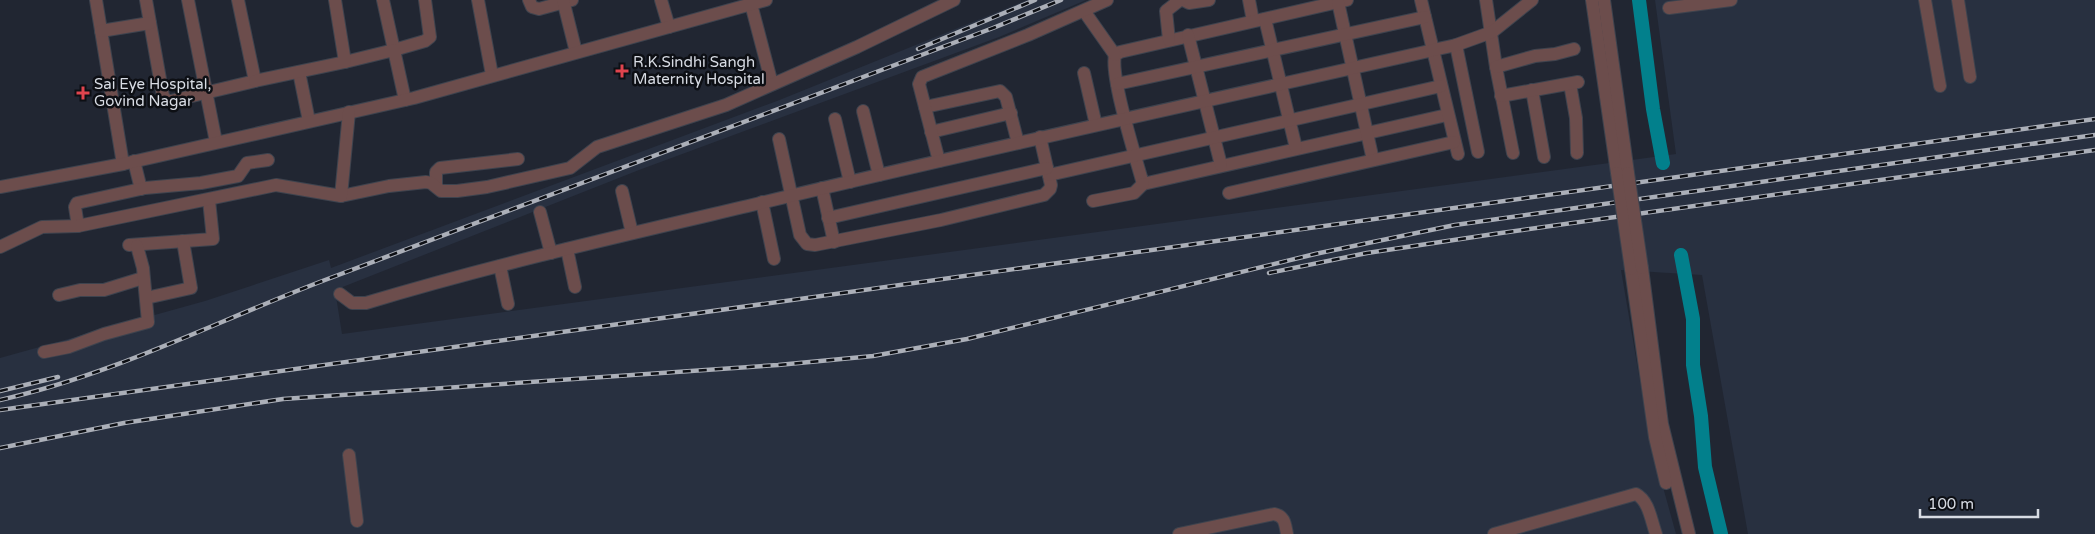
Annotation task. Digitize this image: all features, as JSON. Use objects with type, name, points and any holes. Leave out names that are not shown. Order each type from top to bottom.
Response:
[{"type":"street","points":[[96,0],[129,162],[140,189]]},
{"type":"street","points":[[146,0],[164,99],[171,101],[345,62],[425,41],[430,37],[425,0]]},
{"type":"street","points":[[188,0],[216,142]]},
{"type":"street","points":[[238,0],[255,82]]},
{"type":"street","points":[[335,0],[345,62]]},
{"type":"street","points":[[383,0],[405,100]]},
{"type":"street","points":[[478,0],[492,76]]},
{"type":"street","points":[[529,0],[535,9],[566,1],[576,52]]},
{"type":"street","points":[[661,0],[669,28]]},
{"type":"street","points":[[0,247],[42,227],[78,226],[282,185],[341,196],[419,182],[431,183],[446,192],[487,187],[570,168],[597,147],[726,105],[858,47],[954,0]]},
{"type":"street","points":[[939,161],[919,84],[922,77],[1107,0]]},
{"type":"street","points":[[1169,40],[1166,11],[1182,0],[1189,3],[1209,0]]},
{"type":"street","points":[[1249,0],[1272,51],[1296,148]]},
{"type":"street","points":[[1229,193],[1373,160],[1456,148],[1421,0]]},
{"type":"street","points":[[1486,0],[1501,96],[1513,153]]},
{"type":"street","points":[[340,294],[352,302],[366,303],[500,266],[762,202],[1040,137],[1456,45],[1492,32],[1532,0]]},
{"type":"street","points":[[1592,0],[1623,173],[1662,424],[1689,534]]},
{"type":"street","points":[[1604,0],[1621,125],[1623,173]]},
{"type":"street","points":[[1669,8],[1731,0]]},
{"type":"street","points":[[1925,0],[1940,86]]},
{"type":"street","points":[[1958,0],[1970,78]]},
{"type":"street","points":[[0,187],[129,162],[405,100],[669,28],[760,1],[772,84]]},
{"type":"street","points":[[1142,184],[1117,84],[1113,62],[1115,56],[1120,52],[1188,35],[1335,2],[1345,34],[1373,160]]},
{"type":"street","points":[[1084,11],[1115,56]]},
{"type":"street","points":[[1117,84],[1425,17]]},
{"type":"street","points":[[101,31],[150,22]]},
{"type":"street","points":[[1188,35],[1222,165]]},
{"type":"street","points":[[1456,45],[1478,152]]},
{"type":"street","points":[[1496,67],[1535,56],[1555,54],[1574,49]]},
{"type":"street","points":[[299,72],[309,121]]},
{"type":"street","points":[[1084,73],[1096,125]]},
{"type":"street","points":[[1501,96],[1574,83],[1577,153]]},
{"type":"street","points":[[828,218],[1214,138],[1441,86]]},
{"type":"street","points":[[1532,90],[1544,157]]},
{"type":"street","points":[[925,107],[1000,91],[1006,97],[1018,143]]},
{"type":"street","points":[[863,110],[879,175]]},
{"type":"street","points":[[341,196],[349,112]]},
{"type":"street","points":[[931,132],[1010,114]]},
{"type":"street","points":[[1093,201],[1134,193],[1142,184],[1448,115]]},
{"type":"street","points":[[834,119],[850,182]]},
{"type":"street","points":[[779,140],[789,196],[802,241],[815,245],[1044,195],[1050,189],[1040,137]]},
{"type":"street","points":[[436,186],[436,172],[440,168],[518,159]]},
{"type":"street","points":[[78,226],[75,207],[77,203],[140,189],[238,176],[247,163],[268,160]]},
{"type":"street","points":[[822,188],[834,242]]},
{"type":"street","points":[[622,191],[632,233]]},
{"type":"street","points":[[44,352],[69,347],[104,334],[148,322],[143,268],[133,246],[213,239],[209,200]]},
{"type":"street","points":[[762,202],[774,259]]},
{"type":"street","points":[[540,212],[551,253]]},
{"type":"street","points":[[146,298],[191,288],[183,241]]},
{"type":"street","points":[[567,249],[574,288]]},
{"type":"street","points":[[500,266],[508,304]]},
{"type":"street","points":[[1637,269],[1655,437],[1680,534]]},
{"type":"street","points":[[59,295],[80,290],[104,290],[143,278]]},
{"type":"street","points":[[349,456],[357,522]]},
{"type":"street","points":[[1494,534],[1636,494],[1643,498],[1656,534]]},
{"type":"street","points":[[1179,534],[1274,514],[1280,515],[1283,519],[1288,534]]},
{"type":"shaded area","points":[[1027,0],[1086,0],[999,37],[639,170],[335,290],[342,334],[1676,154],[1655,0],[2095,0],[2095,534],[1748,534],[1702,275],[1621,270],[1650,440],[1676,534],[0,534],[0,358],[205,301],[329,260],[331,268],[777,101]]},
{"type":"waterway","points":[[1639,0],[1653,109],[1663,163]]},
{"type":"waterway","points":[[1681,255],[1693,319],[1693,365],[1701,416],[1705,467],[1721,534]]},
{"type":"railway","points":[[918,49],[1035,0]]},
{"type":"railway","points":[[0,400],[42,389],[124,362],[325,280],[993,28],[1061,0]]},
{"type":"railway","points":[[0,410],[2095,119]]},
{"type":"railway","points":[[0,448],[124,423],[283,399],[778,365],[873,356],[967,339],[1315,254],[1455,225],[2095,135]]},
{"type":"railway","points":[[1269,273],[1367,253],[1494,234],[2095,150]]},
{"type":"railway","points":[[0,391],[58,377]]},
{"type":"place","name":"R.K.Sindhi Sangh Maternity Hospital","points":[[622,71]]},
{"type":"place","name":"Sai Eye Hospital, Govind Nagar","points":[[83,93]]}]
